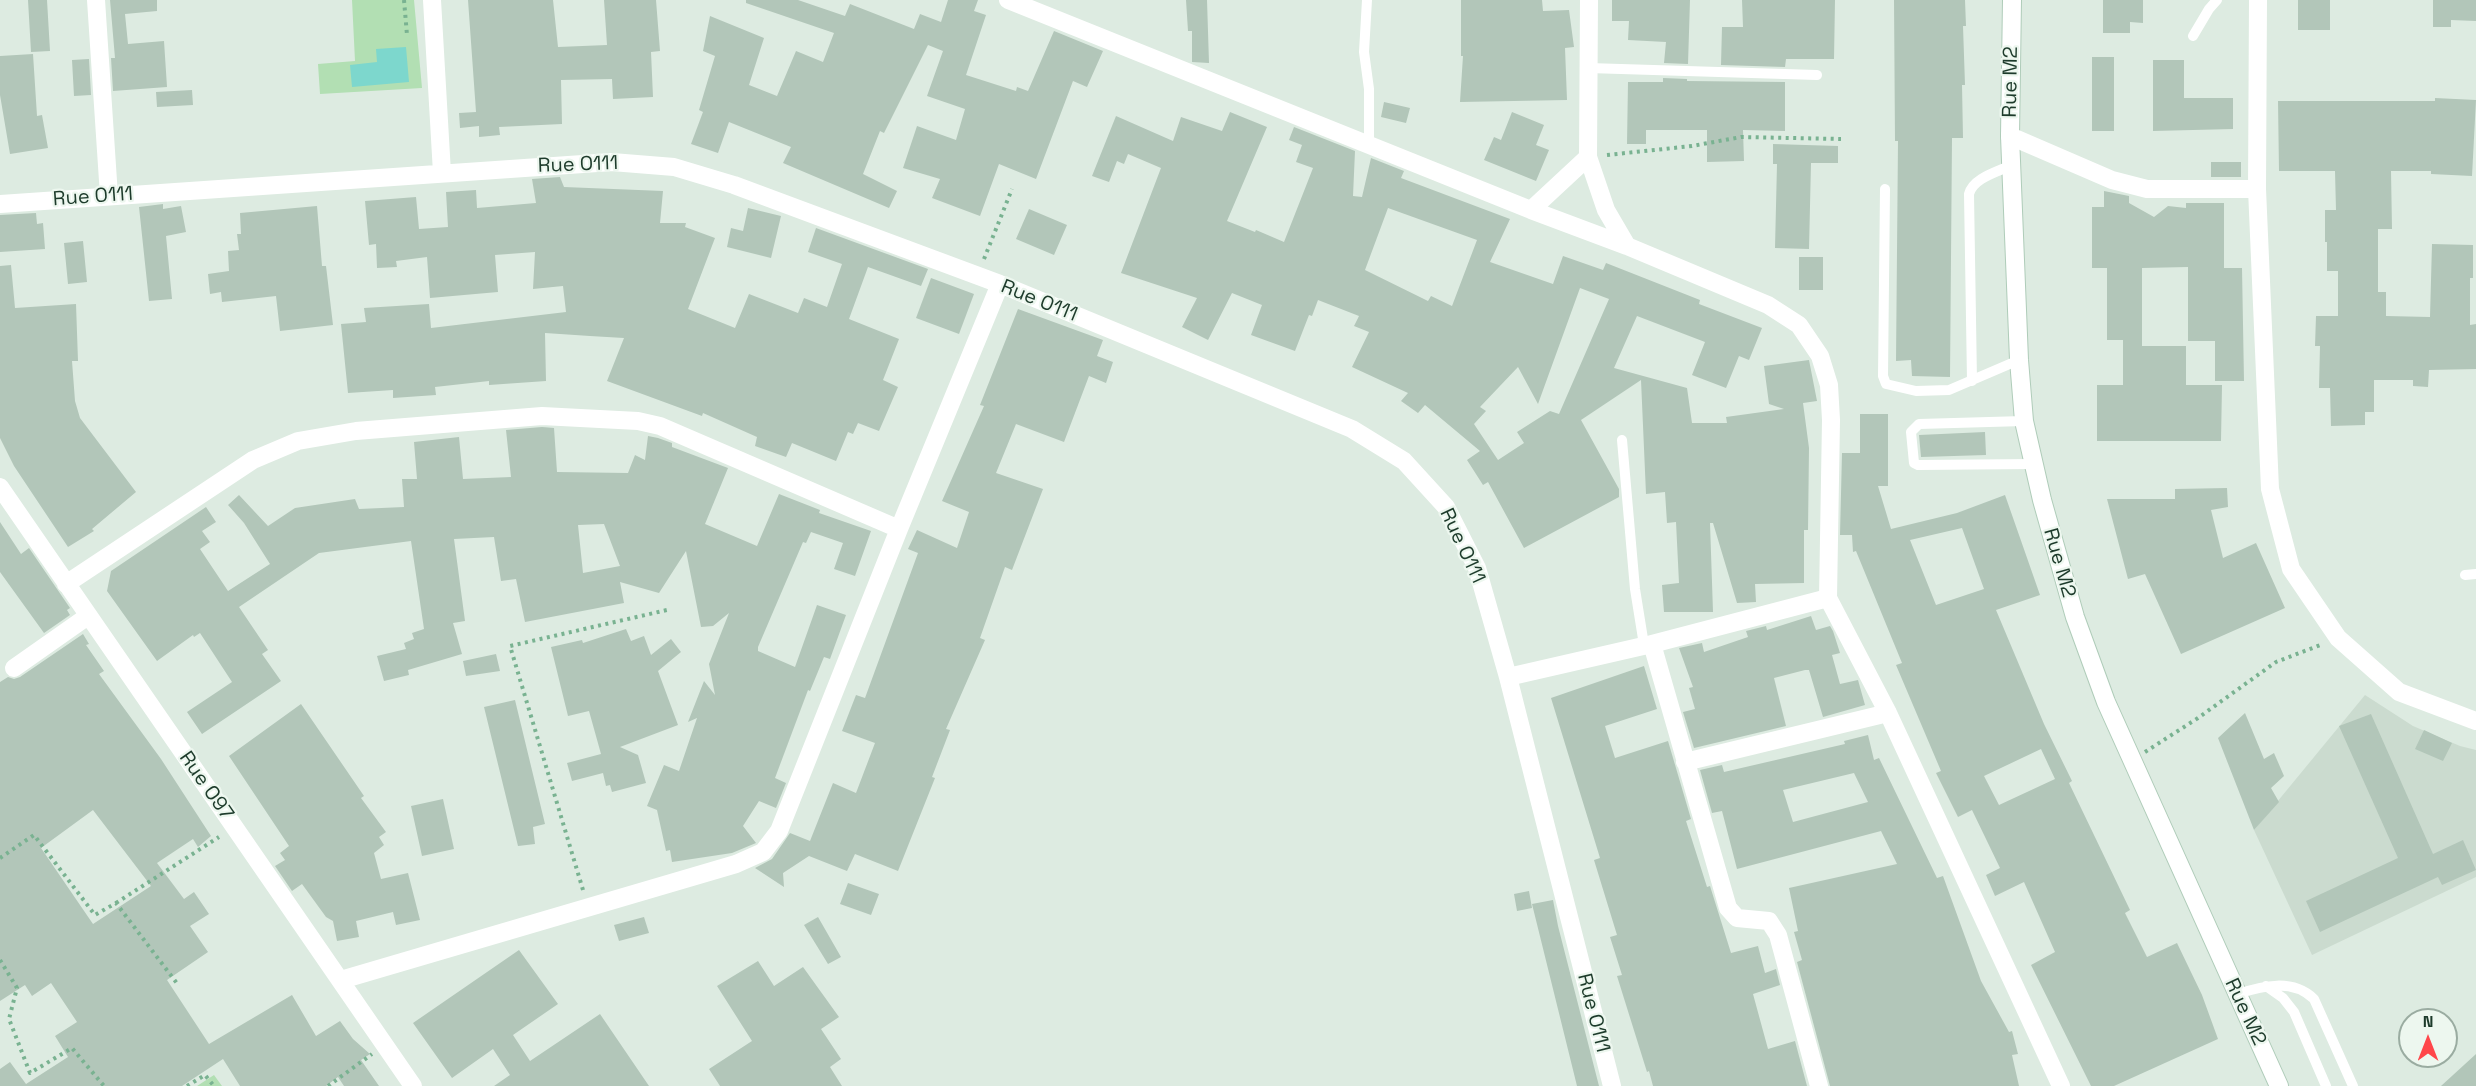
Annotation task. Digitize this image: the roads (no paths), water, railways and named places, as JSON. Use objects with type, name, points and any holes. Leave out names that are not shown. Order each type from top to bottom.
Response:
[{"type":"street","points":[[96,0],[109,196]]},
{"type":"street","points":[[432,0],[442,172]]},
{"type":"street","points":[[1008,0],[1531,210],[1627,246],[1768,305],[1798,326],[1820,356],[1829,386],[1831,420],[1828,598],[1888,713],[2061,1086]]},
{"type":"street","points":[[1589,0],[1588,158],[1606,210],[1627,246]]},
{"type":"street","name":"Rue M2","points":[[2012,0],[2010,136],[2019,360],[2025,421],[2042,500],[2075,617],[2106,702],[2279,1086]]},
{"type":"street","points":[[2258,0],[2257,189],[2270,489],[2291,569],[2338,638],[2399,692],[2476,721]]},
{"type":"street","points":[[2010,136],[2112,180],[2147,189],[2257,189]]},
{"type":"street","points":[[1531,210],[1588,158]]},
{"type":"street","name":"Rue O111","points":[[0,204],[612,162],[674,167],[734,185],[1000,284],[1352,429],[1404,461],[1446,507],[1477,568],[1508,677],[1612,1086]]},
{"type":"street","points":[[341,980],[736,864],[763,852],[779,831],[899,529],[1000,284]]},
{"type":"street","points":[[66,584],[253,459],[298,441],[356,431],[542,416],[638,421],[660,426],[899,529]]},
{"type":"street","name":"Rue O97","points":[[0,487],[413,1086]]},
{"type":"street","points":[[1508,677],[1828,598]]},
{"type":"street","points":[[14,668],[88,616]]},
{"type":"street","points":[[1648,644],[1728,908],[1737,918],[1769,921],[1778,935],[1819,1086]]},
{"type":"street","points":[[1685,762],[1888,713]]},
{"type":"lane","points":[[1367,0],[1364,52],[1370,89],[1368,145]]},
{"type":"lane","points":[[2193,36],[2217,0]]},
{"type":"lane","points":[[1588,68],[1816,75]]},
{"type":"lane","points":[[1972,381],[1969,194],[1976,182],[2012,165]]},
{"type":"lane","points":[[1885,189],[1883,376],[1886,384],[1916,391],[1949,390],[2019,360]]},
{"type":"lane","points":[[2025,421],[1919,424],[1911,432],[1914,463],[1918,465],[2034,464]]},
{"type":"lane","points":[[1622,440],[1635,589],[1648,644]]},
{"type":"lane","points":[[2237,994],[2265,986],[2282,985],[2304,990],[2314,999],[2353,1086]]},
{"type":"lane","points":[[2265,986],[2283,998],[2294,1012],[2326,1086]]},
{"type":"water","points":[[406,47],[409,82],[352,87],[350,65],[377,62],[376,49]]}]
